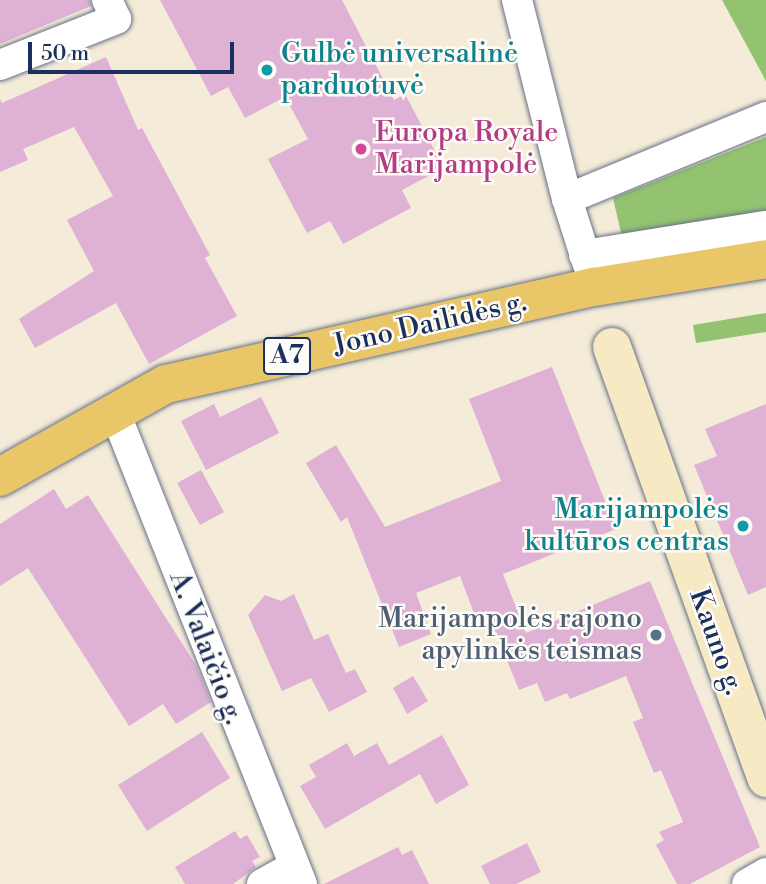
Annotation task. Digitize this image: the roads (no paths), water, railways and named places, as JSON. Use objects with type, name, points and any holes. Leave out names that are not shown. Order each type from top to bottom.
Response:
[{"type":"highway","name":"A7","points":[[589,269],[766,259]]},
{"type":"highway","name":"Jono Dailidės g.","points":[[0,477],[114,410],[166,384],[589,269]]},
{"type":"street","points":[[517,0],[566,199],[589,269],[766,226]]},
{"type":"street","points":[[0,65],[111,10]]},
{"type":"street","points":[[566,199],[766,117]]},
{"type":"street","name":"Kauno g.","points":[[612,347],[766,778]]},
{"type":"street","name":"A. Valaičio g.","points":[[114,410],[298,876]]},
{"type":"street","points":[[747,884],[766,873]]},
{"type":"street","points":[[262,884],[298,876]]},
{"type":"place","name":"Gulbė universalinė parduotuvė","points":[[267,70]]},
{"type":"place","name":"Europa Royale Marijampolė","points":[[361,149]]},
{"type":"place","name":"Marijampolės kultūros centras","points":[[743,526]]},
{"type":"place","name":"Marijampolės rajono apylinkės teismas","points":[[656,635]]}]
